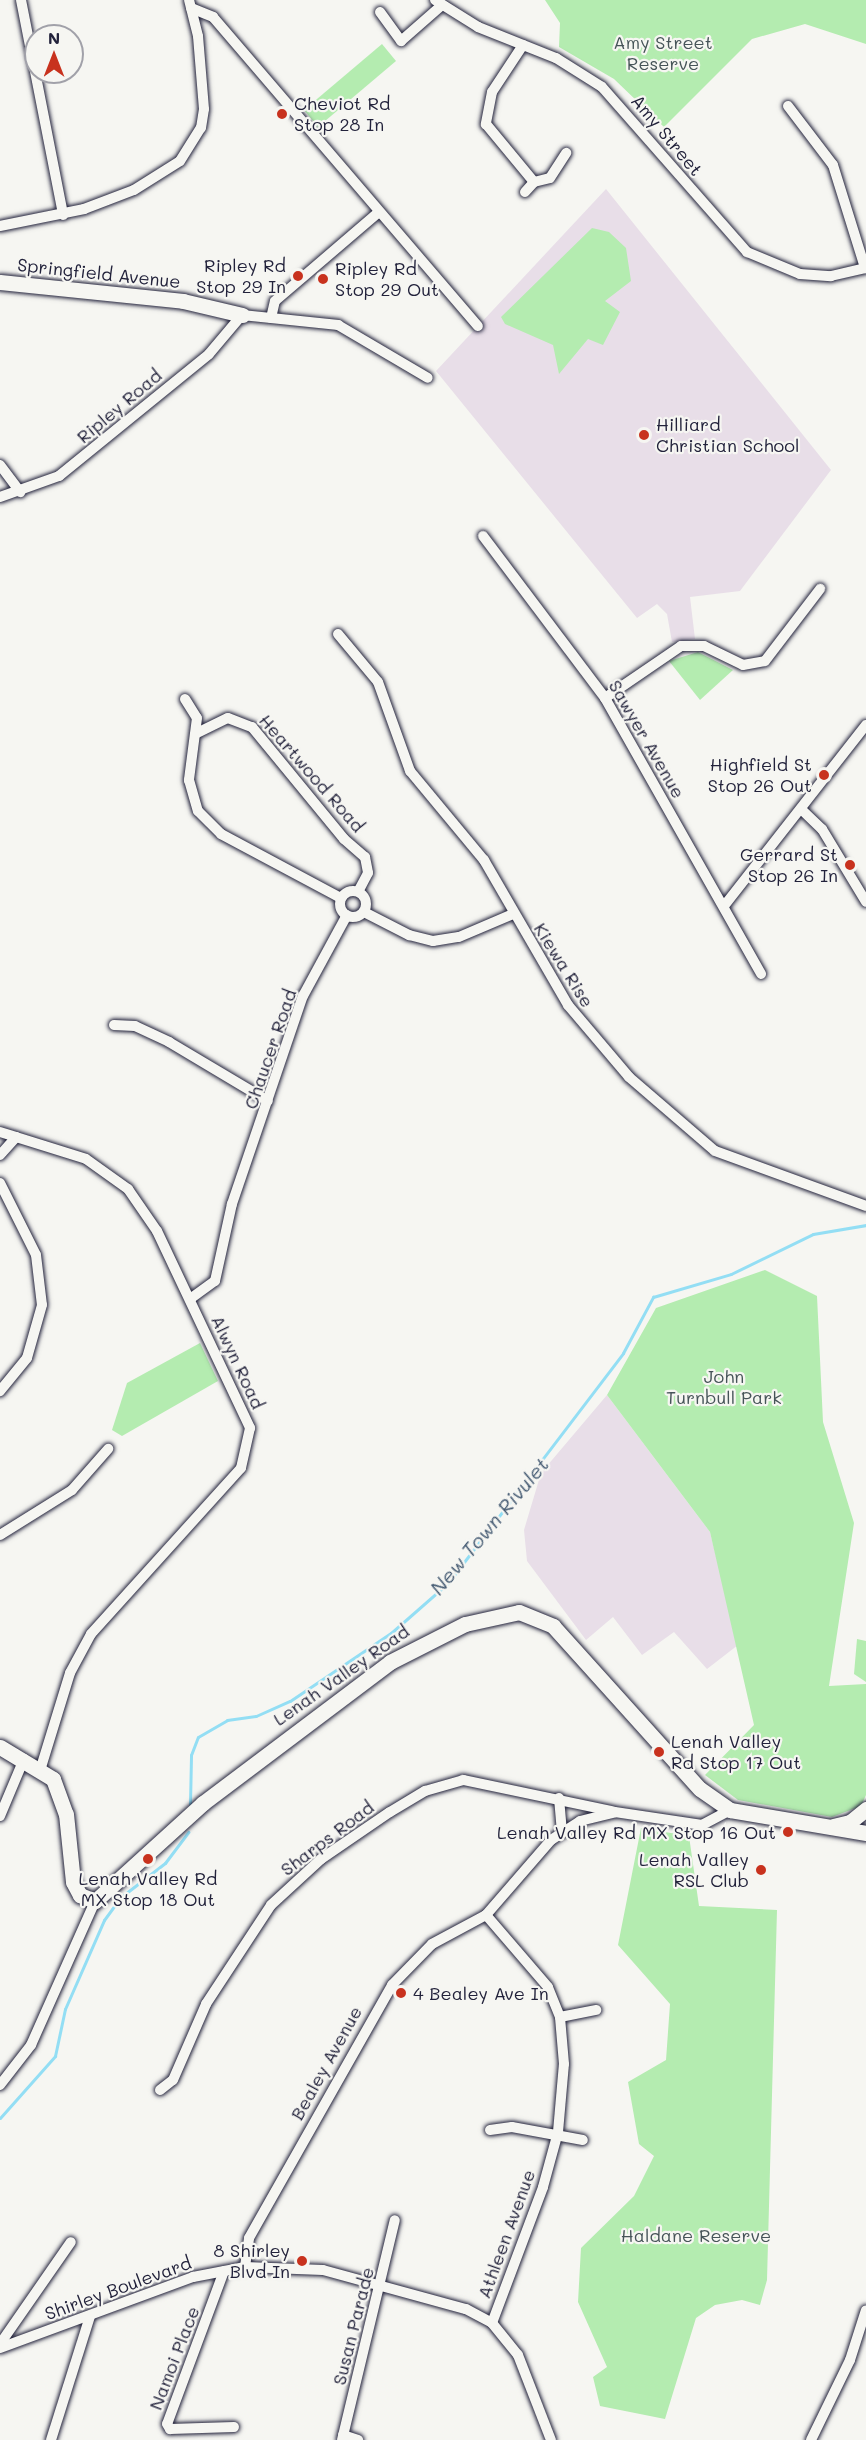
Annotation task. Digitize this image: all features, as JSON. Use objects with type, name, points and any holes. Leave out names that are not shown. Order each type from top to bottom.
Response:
[{"type":"street","points":[[21,0],[63,215]]},
{"type":"street","points":[[380,12],[400,41],[439,2]]},
{"type":"street","name":"Amy Street","points":[[439,2],[576,70],[617,100],[747,252],[800,274],[831,276],[865,268]]},
{"type":"street","points":[[0,226],[63,215],[134,190],[172,168],[189,149],[204,110],[190,4]]},
{"type":"street","points":[[190,4],[213,17],[478,326]]},
{"type":"street","points":[[523,45],[492,92],[485,117],[493,137],[534,182]]},
{"type":"street","points":[[788,106],[833,165],[865,268]]},
{"type":"street","points":[[525,192],[534,182],[550,178],[566,153]]},
{"type":"street","points":[[271,318],[275,301],[379,212]]},
{"type":"street","name":"Springfield Avenue","points":[[0,282],[183,301],[242,315],[349,328],[428,378]]},
{"type":"street","name":"Ripley Road","points":[[0,497],[45,484],[80,460],[222,342],[242,315]]},
{"type":"street","points":[[0,465],[20,492]]},
{"type":"street","name":"Sawyer Avenue","points":[[483,536],[605,698],[761,974]]},
{"type":"street","points":[[605,698],[681,646],[704,646],[743,664],[765,661],[820,589]]},
{"type":"street","name":"Kiewa Rise","points":[[338,634],[378,682],[410,771],[480,855],[513,914],[579,1020],[628,1077],[703,1144],[746,1166],[866,1206]]},
{"type":"street","points":[[185,699],[197,718],[197,733],[189,780],[194,804],[208,825],[341,898],[346,915],[364,912],[409,935],[433,941],[459,938],[513,914]]},
{"type":"street","name":"Heartwood Road","points":[[197,733],[228,718],[252,727],[344,839],[365,857],[368,873],[358,892]]},
{"type":"street","points":[[724,906],[802,810],[866,725]]},
{"type":"street","points":[[802,810],[822,829],[866,902]]},
{"type":"street","points":[[341,898],[358,892],[366,902],[364,912]]},
{"type":"street","name":"Chaucer Road","points":[[190,1299],[215,1281],[237,1199],[303,996],[346,915]]},
{"type":"street","points":[[114,1025],[135,1026],[169,1042],[268,1101]]},
{"type":"street","name":"Alwyn Road","points":[[0,1132],[79,1156],[115,1177],[149,1217],[247,1419],[246,1459],[91,1634],[70,1673],[41,1767]]},
{"type":"street","points":[[0,1155],[16,1137]]},
{"type":"street","points":[[0,1183],[36,1255],[42,1305],[27,1358],[0,1391]]},
{"type":"street","points":[[0,1535],[72,1490],[108,1449]]},
{"type":"street","name":"Lenah Valley Road","points":[[0,2085],[37,2034],[95,1901],[203,1803],[390,1662],[427,1639],[499,1614],[519,1612],[553,1626],[700,1790],[730,1810],[824,1828],[866,1833]]},
{"type":"street","points":[[0,1748],[41,1767],[64,1806],[73,1882],[80,1895],[95,1901]]},
{"type":"street","points":[[0,1816],[24,1759]]},
{"type":"street","name":"Sharps Road","points":[[160,2090],[173,2080],[192,2031],[249,1934],[288,1887],[321,1859],[425,1791],[451,1782],[476,1781],[615,1812]]},
{"type":"street","points":[[559,1798],[562,1830]]},
{"type":"street","name":"Lenah Valley Road","points":[[824,1828],[850,1822],[866,1809]]},
{"type":"street","points":[[486,1915],[562,1830],[615,1812],[702,1826],[730,1810]]},
{"type":"street","name":"Athleen Avenue","points":[[486,1915],[538,1972],[560,2017],[565,2082],[558,2132],[492,2323],[518,2355],[551,2440]]},
{"type":"street","name":"Bealey Avenue","points":[[245,2267],[249,2238],[392,1985],[432,1944],[486,1915]]},
{"type":"street","points":[[560,2017],[596,2010]]},
{"type":"street","points":[[490,2130],[558,2132],[583,2140]]},
{"type":"street","name":"Susan Parade","points":[[342,2438],[396,2220]]},
{"type":"street","points":[[0,2343],[71,2242]]},
{"type":"street","name":"Shirley Boulevard","points":[[0,2348],[193,2277],[245,2267],[302,2267],[380,2284],[466,2309],[492,2323]]},
{"type":"street","name":"Namoi Place","points":[[224,2271],[167,2424],[170,2429],[234,2427]]},
{"type":"street","points":[[811,2440],[850,2360],[866,2310]]},
{"type":"street","points":[[51,2440],[90,2316]]},
{"type":"street","points":[[342,2438],[358,2440]]},
{"type":"shaded area","name":"Hilliard Christian School","points":[[606,189],[831,470],[740,591],[690,597],[695,639],[672,642],[667,614],[657,604],[637,618],[436,371]]},
{"type":"shaded area","points":[[607,1395],[710,1532],[738,1645],[707,1669],[674,1632],[642,1655],[613,1617],[586,1640],[527,1561],[524,1530],[541,1473]]},
{"type":"green space","name":"Amy Street Reserve","points":[[545,0],[866,0],[866,44],[805,24],[752,39],[664,127],[614,79],[559,47],[560,23]]},
{"type":"green space","points":[[382,44],[396,61],[318,127],[304,110]]},
{"type":"green space","points":[[592,228],[609,232],[626,248],[631,281],[605,301],[620,312],[603,345],[588,339],[559,374],[553,345],[505,324],[501,317]]},
{"type":"green space","points":[[698,652],[733,670],[700,700],[669,661]]},
{"type":"green space","name":"John Turnbull Park","points":[[765,1270],[817,1296],[823,1422],[854,1523],[829,1686],[866,1684],[866,1795],[861,1806],[832,1817],[738,1800],[705,1775],[754,1725],[710,1532],[607,1395],[656,1308]]},
{"type":"green space","points":[[200,1343],[218,1381],[122,1436],[112,1430],[127,1383]]},
{"type":"green space","points":[[857,1639],[866,1641],[866,1682],[854,1674]]},
{"type":"green space","name":"Haldane Reserve","points":[[641,1828],[689,1836],[699,1906],[777,1910],[767,2280],[760,2305],[742,2300],[715,2305],[696,2318],[665,2419],[600,2406],[593,2377],[607,2367],[578,2302],[581,2248],[634,2196],[654,2156],[639,2144],[628,2082],[666,2060],[670,2004],[618,1945]]},
{"type":"waterway","name":"New Town Rivulet","points":[[190,1804],[191,1755],[198,1737],[227,1720],[256,1716],[290,1701],[391,1633],[448,1583],[623,1353],[653,1297],[731,1274],[813,1234],[866,1225]]},
{"type":"waterway","name":"New Town Rivulet","points":[[0,2118],[55,2056],[65,2009],[104,1920],[121,1897],[165,1863],[188,1832]]},
{"type":"place","name":"Cheviot Rd Stop 28 In","points":[[282,114]]},
{"type":"place","name":"Ripley Rd Stop 29 In","points":[[298,276]]},
{"type":"place","name":"Ripley Rd Stop 29 Out","points":[[323,279]]},
{"type":"place","name":"Hilliard Christian School","points":[[644,435]]},
{"type":"place","name":"Highfield St Stop 26 Out","points":[[824,775]]},
{"type":"place","name":"Gerrard St Stop 26 In","points":[[850,865]]},
{"type":"place","name":"Lenah Valley Rd Stop 17 Out","points":[[659,1752]]},
{"type":"place","name":"Lenah Valley Rd MX Stop 16 Out","points":[[788,1832]]},
{"type":"place","name":"Lenah Valley Rd MX Stop 18 Out","points":[[148,1859]]},
{"type":"place","name":"Lenah Valley RSL Club","points":[[761,1870]]},
{"type":"place","name":"4 Bealey Ave In","points":[[401,1993]]},
{"type":"place","name":"8 Shirley Blvd In","points":[[302,2261]]}]
